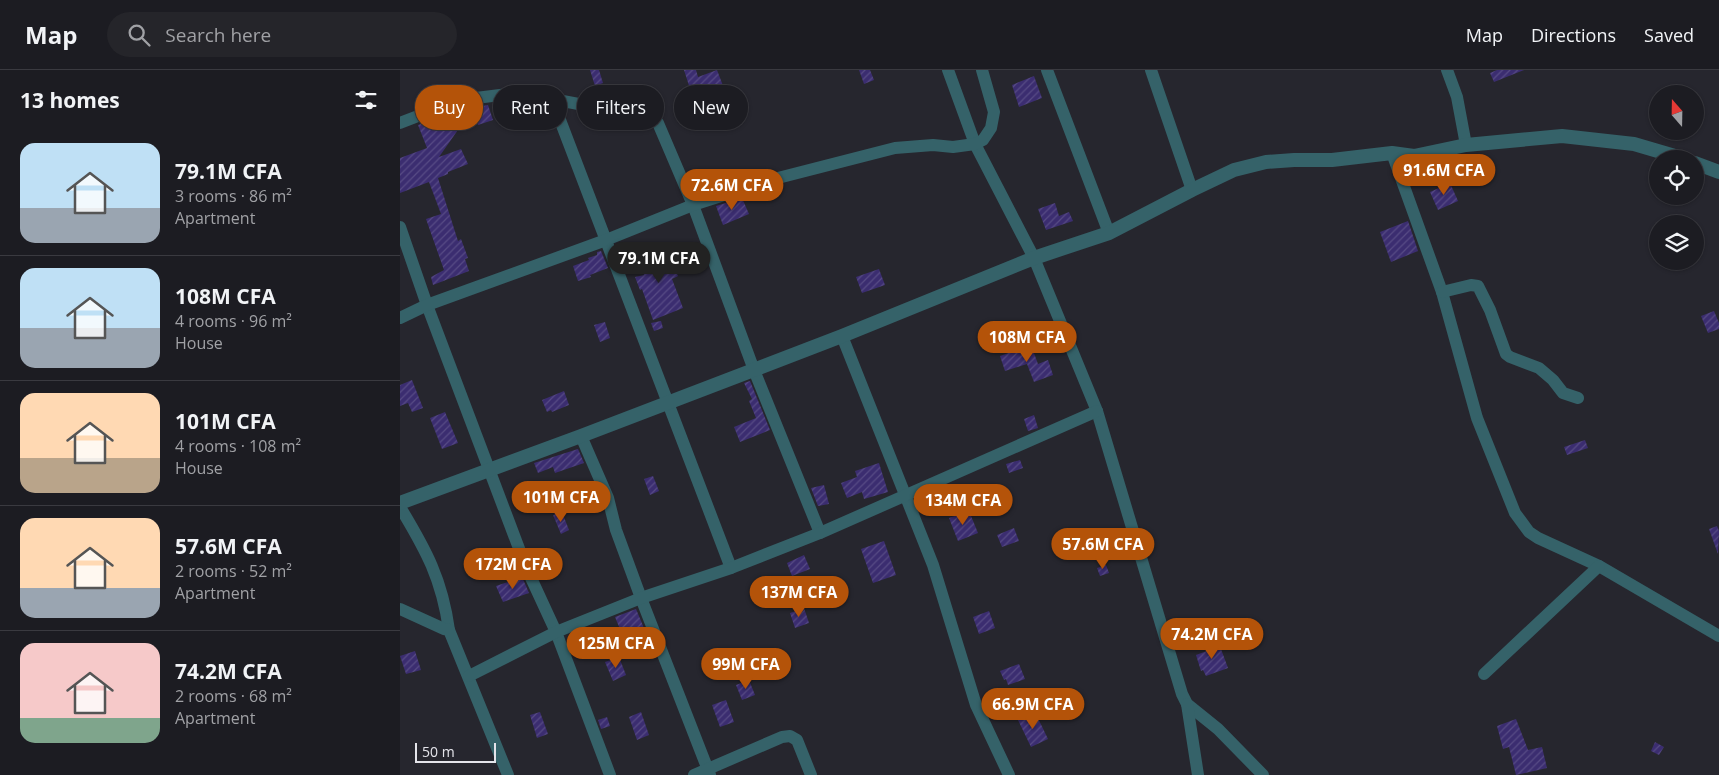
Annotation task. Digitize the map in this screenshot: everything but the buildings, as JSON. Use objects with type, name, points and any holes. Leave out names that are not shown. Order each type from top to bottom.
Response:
[{"type":"street","points":[[948,70],[975,144],[1034,258],[1097,411],[1182,694],[1187,704],[1198,775]]},
{"type":"street","points":[[400,318],[428,305],[606,240],[693,205],[774,178],[895,148],[933,145],[953,147],[975,144],[983,140],[991,128],[994,112],[982,70]]},
{"type":"street","points":[[1047,70],[1109,233]]},
{"type":"street","points":[[1151,70],[1192,190]]},
{"type":"street","points":[[1447,70],[1457,97],[1466,145]]},
{"type":"street","points":[[400,123],[444,106],[468,99],[493,96]]},
{"type":"street","points":[[567,102],[653,118],[662,130],[693,205],[754,370],[820,532]]},
{"type":"street","points":[[564,130],[731,568]]},
{"type":"street","points":[[400,503],[842,336],[1034,258],[1109,233],[1234,170],[1266,162],[1332,160],[1392,153],[1414,156],[1466,145],[1562,136],[1634,144],[1654,150]]},
{"type":"street","points":[[1392,153],[1442,292],[1477,418],[1516,513],[1529,532],[1538,538],[1600,566],[1719,636]]},
{"type":"street","points":[[1704,166],[1719,172]]},
{"type":"street","points":[[400,228],[403,242],[526,567],[556,632],[610,775]]},
{"type":"street","points":[[1442,292],[1471,285],[1478,286],[1490,310],[1506,354],[1540,368],[1564,393],[1578,398]]},
{"type":"street","points":[[842,336],[933,565],[976,705],[1008,775]]},
{"type":"street","points":[[469,676],[556,632],[641,598],[731,568],[820,532],[1097,411]]},
{"type":"street","points":[[581,436],[608,498],[616,530],[641,598],[709,772]]},
{"type":"street","points":[[400,507],[424,547],[432,565],[444,598],[449,630],[508,775]]},
{"type":"street","points":[[1484,674],[1600,566]]},
{"type":"street","points":[[400,609],[449,630]]},
{"type":"street","points":[[1187,704],[1218,729],[1263,775]]},
{"type":"street","points":[[694,775],[709,772],[782,737],[790,736],[797,740],[811,775]]}]
